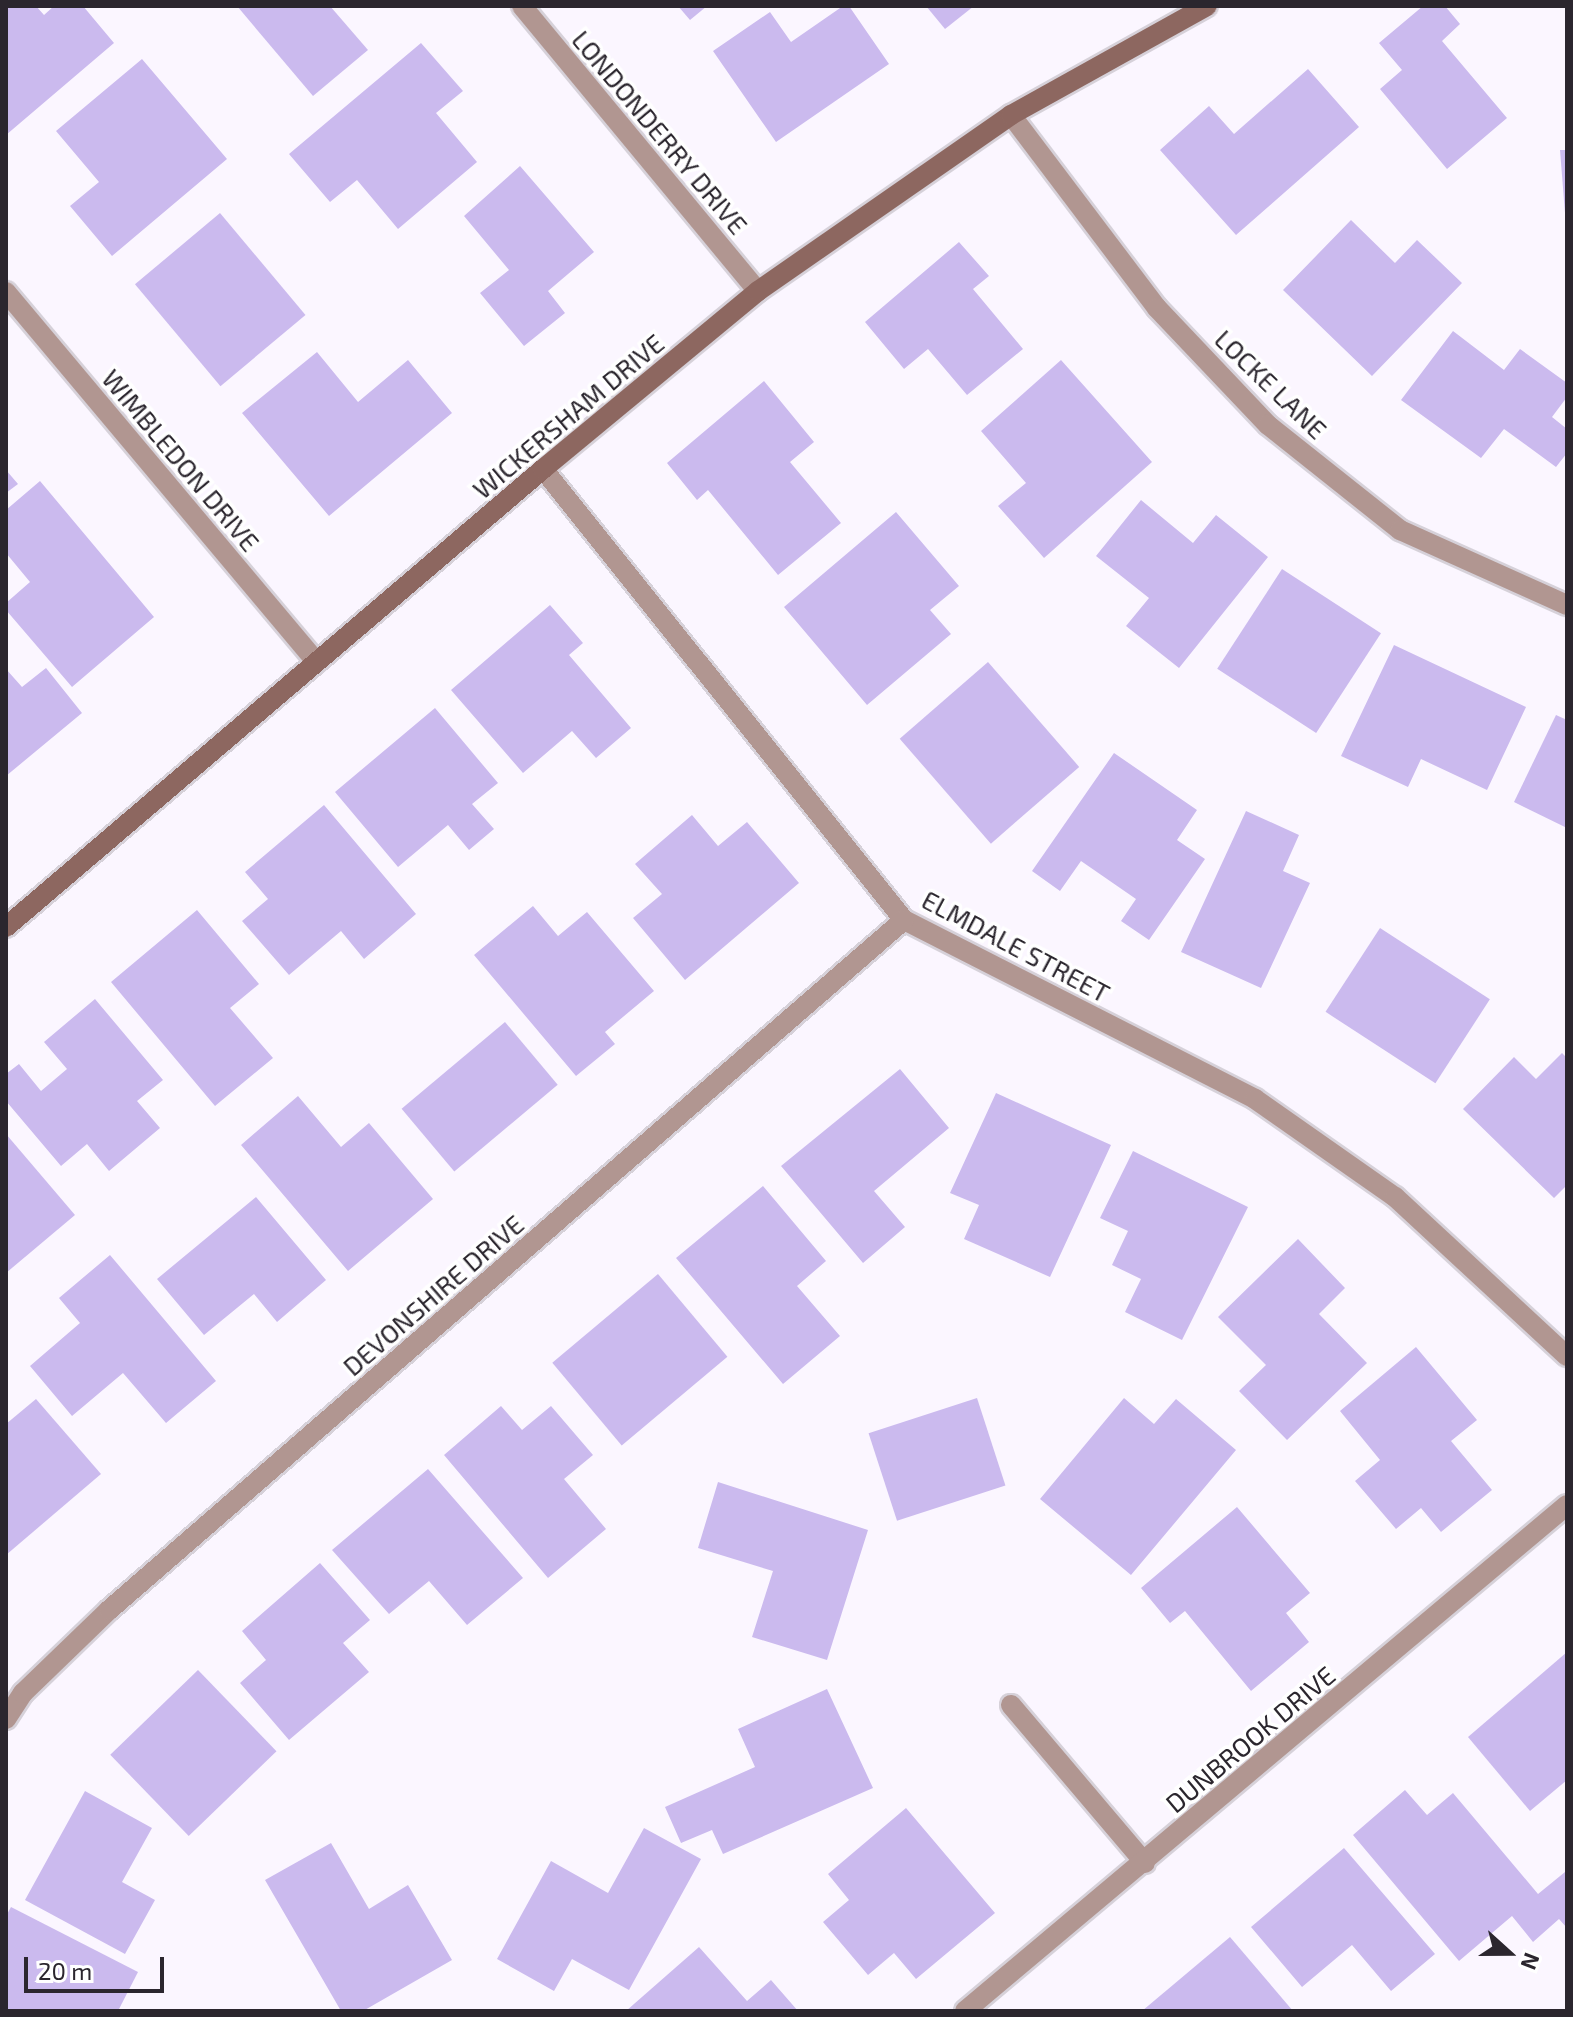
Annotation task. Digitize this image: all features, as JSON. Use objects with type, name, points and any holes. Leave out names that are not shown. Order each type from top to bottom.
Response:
[{"type":"street","name":"LONDONDERRY DRIVE","points":[[522,6],[758,291]]},
{"type":"street","name":"WICKERSHAM DRIVE","points":[[6,927],[543,469],[758,291],[1011,115],[1207,6]]},
{"type":"street","name":"LOCKE LANE","points":[[1011,115],[1157,308],[1268,425],[1400,530],[1567,605]]},
{"type":"street","name":"WIMBLEDON DRIVE","points":[[6,292],[317,662]]},
{"type":"street","name":"ELMDALE STREET","points":[[543,469],[904,920],[1255,1099],[1395,1197],[1567,1356]]},
{"type":"street","name":"DEVONSHIRE DRIVE","points":[[6,1719],[23,1693],[109,1610],[904,920]]},
{"type":"street","name":"DUNBROOK DRIVE","points":[[965,2011],[1145,1863],[1567,1505]]},
{"type":"street","points":[[1011,1705],[1145,1863]]},
{"type":"building","points":[[6,6],[36,6],[44,15],[54,6],[83,6],[114,43],[6,135]]},
{"type":"building","points":[[237,6],[330,6],[368,50],[313,96]]},
{"type":"building","points":[[678,6],[707,6],[690,20]]},
{"type":"building","points":[[843,6],[849,6],[889,64],[776,142],[713,51],[770,12],[791,42]]},
{"type":"building","points":[[926,6],[974,6],[945,29]]},
{"type":"building","points":[[1423,6],[1445,6],[1460,24],[1442,41],[1507,118],[1447,169],[1380,89],[1402,70],[1379,43]]},
{"type":"building","points":[[421,43],[463,91],[436,113],[477,162],[398,229],[357,180],[330,202],[289,154]]},
{"type":"building","points":[[142,59],[227,159],[112,256],[70,206],[99,182],[56,131]]},
{"type":"building","points":[[1308,69],[1359,127],[1236,235],[1160,150],[1209,106],[1234,134]]},
{"type":"building","points":[[1560,150],[1567,150],[1567,213],[1565,213]]},
{"type":"building","points":[[520,166],[594,252],[548,291],[565,313],[524,346],[480,293],[509,270],[464,216]]},
{"type":"building","points":[[220,213],[305,315],[220,386],[135,284]]},
{"type":"building","points":[[1351,220],[1395,263],[1417,240],[1462,283],[1372,376],[1283,290]]},
{"type":"building","points":[[959,242],[989,276],[973,289],[1023,349],[967,395],[928,349],[904,369],[865,322]]},
{"type":"building","points":[[1453,331],[1504,370],[1520,349],[1567,383],[1567,397],[1552,417],[1567,429],[1567,453],[1556,467],[1504,429],[1481,458],[1401,400]]},
{"type":"building","points":[[317,352],[358,402],[408,360],[452,413],[329,516],[242,413]]},
{"type":"building","points":[[1061,360],[1152,462],[1044,558],[998,506],[1026,483],[981,431]]},
{"type":"building","points":[[764,381],[814,442],[790,462],[841,523],[778,575],[708,490],[697,500],[667,463]]},
{"type":"building","points":[[6,470],[18,484],[6,493]]},
{"type":"building","points":[[40,481],[154,617],[72,687],[6,610],[6,603],[30,582],[6,553],[6,510]]},
{"type":"building","points":[[1141,500],[1193,543],[1216,515],[1268,557],[1179,668],[1126,626],[1149,598],[1096,556]]},
{"type":"building","points":[[896,512],[959,586],[930,610],[951,634],[867,705],[784,607]]},
{"type":"building","points":[[1282,569],[1381,633],[1316,733],[1217,669]]},
{"type":"building","points":[[550,605],[583,643],[569,655],[631,728],[596,758],[572,731],[523,773],[451,690]]},
{"type":"building","points":[[1394,645],[1526,707],[1487,790],[1421,759],[1408,787],[1341,756]]},
{"type":"building","points":[[988,662],[1079,767],[991,844],[900,739]]},
{"type":"building","points":[[46,668],[82,713],[6,776],[6,669],[22,687]]},
{"type":"building","points":[[435,708],[498,783],[472,804],[494,829],[469,850],[448,825],[398,867],[335,792]]},
{"type":"building","points":[[1556,715],[1567,720],[1567,828],[1514,802]]},
{"type":"building","points":[[1114,753],[1197,810],[1177,840],[1205,859],[1149,940],[1121,921],[1136,899],[1081,861],[1060,891],[1032,871]]},
{"type":"building","points":[[324,805],[416,914],[364,959],[341,931],[289,975],[242,921],[268,899],[245,872]]},
{"type":"building","points":[[1246,811],[1299,835],[1283,871],[1310,883],[1261,988],[1181,952]]},
{"type":"building","points":[[692,815],[718,846],[747,822],[799,883],[685,980],[633,918],[662,894],[635,864]]},
{"type":"building","points":[[533,906],[558,936],[587,912],[654,991],[605,1032],[615,1044],[576,1076],[474,955]]},
{"type":"building","points":[[197,910],[259,984],[230,1008],[273,1058],[215,1106],[111,982]]},
{"type":"building","points":[[1380,928],[1490,999],[1435,1083],[1326,1012]]},
{"type":"building","points":[[95,999],[163,1080],[137,1101],[160,1128],[109,1171],[87,1144],[61,1166],[6,1101],[6,1074],[19,1064],[41,1091],[67,1069],[44,1042]]},
{"type":"building","points":[[505,1022],[558,1085],[454,1172],[402,1109]]},
{"type":"building","points":[[1562,1053],[1567,1058],[1567,1185],[1554,1198],[1463,1109],[1514,1057],[1536,1079]]},
{"type":"building","points":[[900,1069],[949,1128],[874,1191],[905,1227],[863,1263],[781,1166]]},
{"type":"building","points":[[996,1093],[1111,1145],[1050,1277],[964,1239],[979,1205],[950,1193]]},
{"type":"building","points":[[298,1096],[341,1147],[369,1123],[433,1199],[348,1271],[241,1145]]},
{"type":"building","points":[[6,1134],[75,1215],[6,1273]]},
{"type":"building","points":[[1133,1151],[1248,1207],[1182,1340],[1125,1312],[1141,1279],[1112,1265],[1128,1231],[1100,1218]]},
{"type":"building","points":[[763,1186],[826,1261],[797,1286],[840,1336],[783,1384],[676,1258]]},
{"type":"building","points":[[256,1197],[326,1280],[277,1322],[254,1294],[204,1335],[157,1279]]},
{"type":"building","points":[[1298,1239],[1345,1288],[1319,1314],[1367,1363],[1287,1440],[1239,1391],[1266,1365],[1218,1317]]},
{"type":"building","points":[[110,1255],[216,1381],[166,1423],[123,1373],[72,1416],[30,1366],[80,1323],[59,1298]]},
{"type":"building","points":[[658,1274],[727,1357],[622,1445],[552,1363]]},
{"type":"building","points":[[1416,1347],[1477,1420],[1451,1441],[1492,1490],[1441,1532],[1421,1508],[1396,1529],[1355,1481],[1380,1460],[1340,1411]]},
{"type":"building","points":[[977,1398],[1005,1485],[897,1521],[869,1433]]},
{"type":"building","points":[[1124,1398],[1154,1424],[1176,1399],[1236,1450],[1131,1575],[1040,1499]]},
{"type":"building","points":[[36,1399],[101,1474],[6,1555],[6,1424]]},
{"type":"building","points":[[501,1406],[522,1430],[551,1406],[593,1455],[564,1479],[606,1529],[548,1578],[444,1455]]},
{"type":"building","points":[[428,1469],[523,1578],[467,1625],[429,1581],[389,1614],[332,1550]]},
{"type":"building","points":[[718,1482],[868,1530],[827,1660],[752,1637],[773,1571],[698,1548]]},
{"type":"building","points":[[1237,1507],[1310,1593],[1286,1613],[1309,1642],[1251,1691],[1185,1611],[1170,1623],[1141,1588]]},
{"type":"building","points":[[320,1563],[370,1620],[343,1643],[369,1672],[289,1740],[240,1683],[266,1660],[242,1631]]},
{"type":"building","points":[[1567,1652],[1567,1780],[1530,1811],[1468,1737]]},
{"type":"building","points":[[198,1670],[276,1751],[189,1836],[110,1755]]},
{"type":"building","points":[[827,1689],[873,1788],[723,1854],[712,1830],[681,1843],[665,1807],[755,1767],[738,1729]]},
{"type":"building","points":[[1405,1790],[1427,1815],[1453,1793],[1538,1894],[1565,1872],[1567,1928],[1559,1919],[1533,1942],[1512,1916],[1459,1961],[1353,1835]]},
{"type":"building","points":[[85,1791],[152,1828],[122,1882],[155,1900],[125,1954],[25,1900]]},
{"type":"building","points":[[906,1808],[995,1913],[916,1979],[894,1953],[868,1975],[823,1922],[849,1900],[828,1874]]},
{"type":"building","points":[[644,1828],[701,1859],[629,1990],[572,1959],[554,1991],[497,1959],[551,1861],[608,1893]]},
{"type":"building","points":[[331,1843],[369,1909],[408,1885],[452,1960],[363,2011],[341,2011],[265,1880]]},
{"type":"building","points":[[1344,1848],[1435,1954],[1391,1991],[1352,1945],[1302,1987],[1251,1927]]},
{"type":"building","points":[[11,1907],[138,1972],[118,2011],[6,2011],[6,1916]]},
{"type":"building","points":[[1230,1937],[1293,2011],[1142,2011]]},
{"type":"building","points":[[699,1947],[747,2001],[771,1980],[798,2011],[626,2011]]}]
